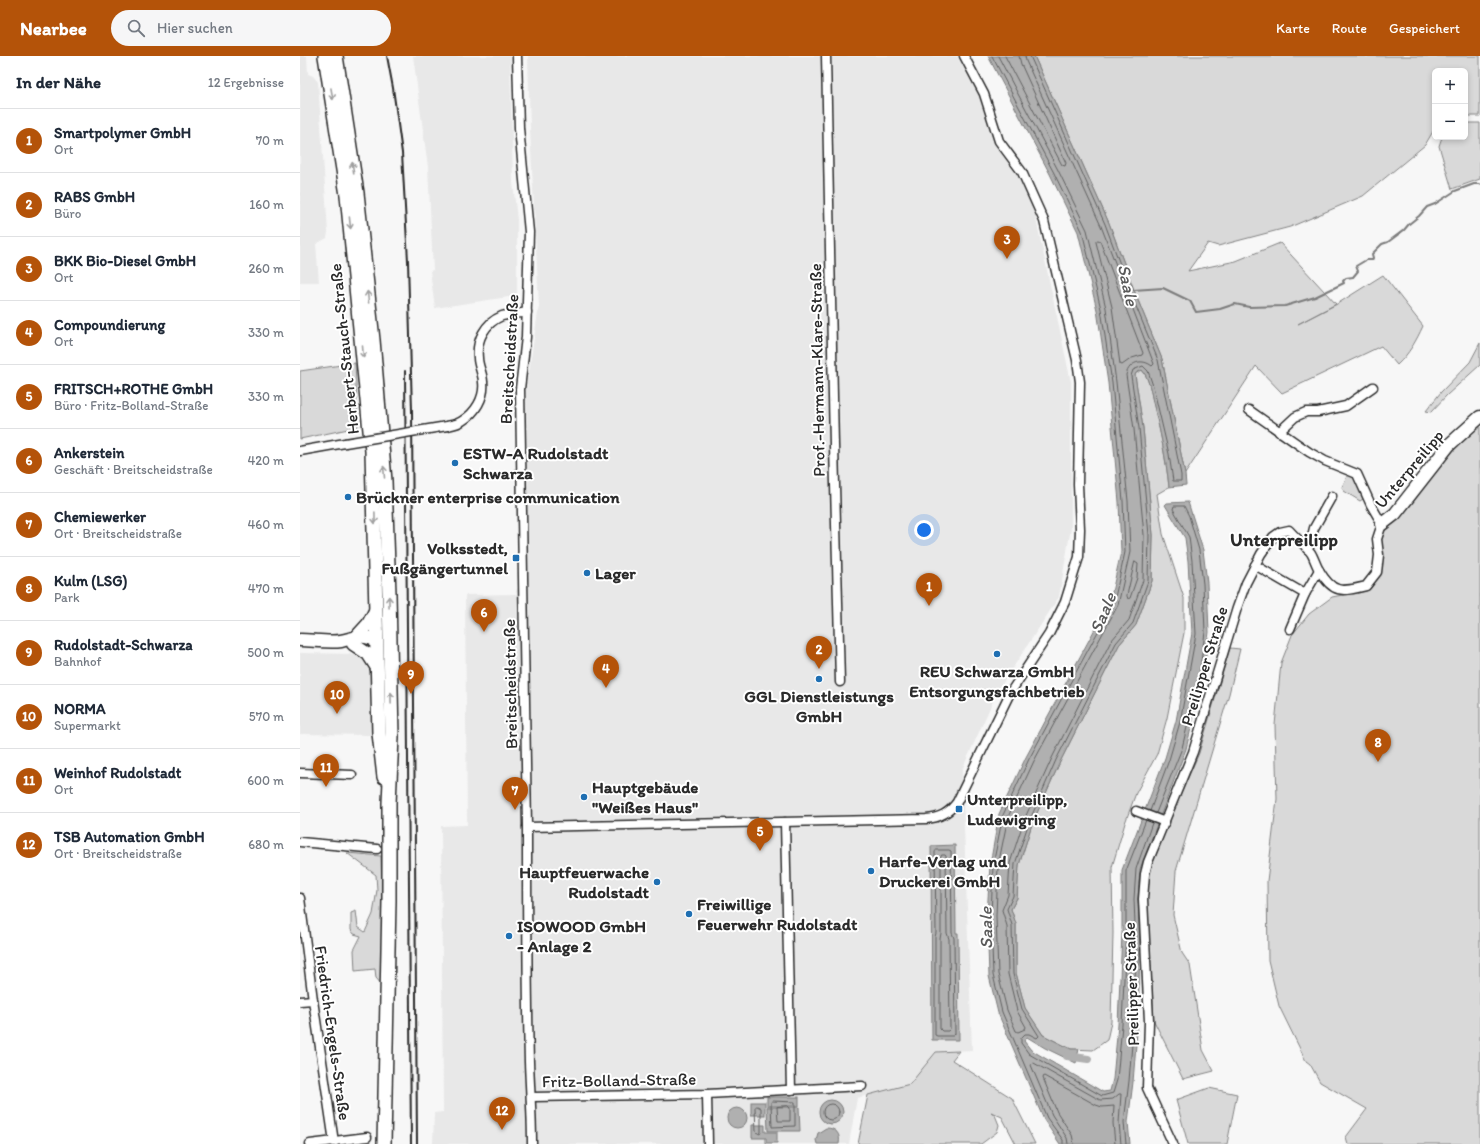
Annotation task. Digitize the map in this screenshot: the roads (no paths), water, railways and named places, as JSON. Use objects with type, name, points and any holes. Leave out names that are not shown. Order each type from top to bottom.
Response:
[{"type":"main road","name":"Herbert-Stauch-Straße","points":[[325,56],[347,195],[372,443],[379,733],[389,803]]},
{"type":"main road","name":"Herbert-Stauch-Straße","points":[[336,56],[357,193],[373,340],[385,481],[392,737],[389,803]]},
{"type":"main road","points":[[377,641],[390,641]]},
{"type":"main road","points":[[384,1144],[390,901],[389,803]]},
{"type":"street","name":"Breitscheidstraße","points":[[517,56],[519,128],[529,232],[526,337],[520,389],[528,826],[527,898],[529,1063],[532,1097],[532,1144]]},
{"type":"street","name":"Prof.-Hermann-Klare-Straße","points":[[826,56],[833,429],[840,682]]},
{"type":"street","points":[[528,826],[926,819],[937,818],[946,814],[957,802],[1010,693],[1049,634],[1065,602],[1079,557],[1080,529],[1078,484],[1080,382],[1077,360],[1044,221],[1022,172],[999,141],[984,94],[964,56]]},
{"type":"street","points":[[300,451],[447,426],[461,422],[477,407],[482,398],[484,382],[478,358],[478,345],[481,334],[490,323],[502,316],[527,312]]},
{"type":"street","points":[[1279,432],[1295,417],[1306,412],[1318,412],[1346,406],[1372,386]]},
{"type":"street","name":"Unterpreilipp","points":[[1249,410],[1309,452],[1357,474],[1371,505],[1382,524]]},
{"type":"street","name":"Unterpreilipp","points":[[1255,565],[1273,537],[1285,530],[1289,530],[1307,549],[1329,585],[1337,590],[1350,590],[1366,586],[1377,572],[1379,555],[1377,539],[1382,524],[1395,514],[1449,446],[1480,417]]},
{"type":"street","points":[[1307,549],[1310,544],[1314,528],[1332,496]]},
{"type":"street","points":[[1255,565],[1305,594]]},
{"type":"street","name":"Preilipper Straße","points":[[1173,1144],[1147,1088],[1148,1021],[1143,885],[1148,862],[1163,821],[1193,752],[1237,608],[1255,565]]},
{"type":"street","points":[[1290,629],[1305,594],[1319,570]]},
{"type":"street","points":[[355,640],[368,624],[376,609]]},
{"type":"street","points":[[300,640],[340,642],[355,640],[367,636],[377,641]]},
{"type":"street","points":[[355,640],[368,654],[377,668]]},
{"type":"street","points":[[300,773],[352,775]]},
{"type":"street","points":[[1139,812],[1163,821]]},
{"type":"street","points":[[785,822],[791,1090]]},
{"type":"street","points":[[300,842],[377,849]]},
{"type":"street","name":"Friedrich-Engels-Straße","points":[[300,903],[334,1142]]},
{"type":"street","points":[[300,1001],[313,1000]]},
{"type":"street","name":"Fritz-Bolland-Straße","points":[[532,1097],[708,1094],[862,1086]]},
{"type":"street","name":"Fritz-Bolland-Straße","points":[[708,1094],[708,1144]]},
{"type":"street","points":[[310,1144],[367,1137]]},
{"type":"water","name":"Saale","points":[[988,56],[1034,56],[1109,223],[1162,359],[1185,474],[1186,485],[1169,487],[1162,444],[1148,381],[1142,370],[1135,375],[1143,428],[1153,535],[1152,581],[1136,625],[1119,645],[1060,762],[1032,824],[1019,865],[1017,898],[1011,909],[1016,924],[1016,973],[1025,1008],[1043,1035],[1071,1049],[1079,1049],[1076,1063],[1045,1048],[1027,1037],[1024,1041],[1031,1050],[1103,1092],[1110,1091],[1113,1079],[1118,1025],[1122,933],[1122,870],[1165,758],[1176,721],[1192,633],[1188,561],[1185,538],[1165,505],[1167,503],[1188,502],[1203,550],[1207,583],[1209,632],[1203,678],[1186,749],[1140,869],[1138,899],[1140,950],[1138,1019],[1128,1122],[1130,1144],[1060,1144],[1044,1120],[998,1013],[989,976],[987,916],[990,865],[999,814],[1026,757],[1110,601],[1121,552],[1119,502],[1108,383],[1097,310],[1078,232],[1050,174]]},
{"type":"water","points":[[955,845],[959,1040],[932,1040],[931,846]]},
{"type":"water","points":[[767,1097],[799,1097],[799,1106],[767,1106]]},
{"type":"water","points":[[831,1100],[840,1103],[843,1112],[840,1121],[831,1124],[822,1121],[819,1112],[822,1103]]},
{"type":"water","points":[[751,1102],[765,1102],[765,1115],[751,1115]]},
{"type":"water","points":[[767,1107],[799,1107],[800,1131],[768,1131]]},
{"type":"water","points":[[737,1108],[744,1111],[747,1118],[744,1125],[737,1128],[730,1125],[727,1118],[730,1111]]},
{"type":"water","points":[[752,1125],[765,1125],[765,1132],[777,1132],[777,1143],[766,1143],[766,1138],[752,1138]]},
{"type":"water","points":[[826,1128],[833,1129],[837,1132],[839,1144],[817,1144],[816,1140],[818,1133]]},
{"type":"waterway","name":"Saale","points":[[1133,290],[1163,288],[1190,301],[1196,312],[1220,309],[1235,304],[1249,307],[1285,306],[1315,297],[1344,283],[1343,281],[1346,278],[1353,277],[1358,271],[1356,266],[1366,260],[1372,260],[1372,254],[1382,244],[1388,242],[1404,230],[1427,207],[1435,204],[1455,191],[1474,184],[1480,184]]},
{"type":"waterway","points":[[1067,1056],[1088,1059]]},
{"type":"railway","points":[[387,56],[402,153],[408,261],[412,411],[417,1144]]},
{"type":"railway","points":[[405,371],[411,1144]]},
{"type":"place","name":"BKK Bio-Diesel GmbH","points":[[1007,259]]},
{"type":"place","name":"ESTW-A Rudolstadt Schwarza","points":[[455,463]]},
{"type":"place","name":"Brückner enterprise communication","points":[[348,497]]},
{"type":"place","name":"Volksstedt, Fußgängertunnel","points":[[516,558]]},
{"type":"place","name":"Lager","points":[[587,573]]},
{"type":"place","name":"Smartpolymer GmbH","points":[[929,606]]},
{"type":"place","name":"Ankerstein","points":[[484,632]]},
{"type":"place","name":"REU Schwarza GmbH Entsorgungsfachbetrieb","points":[[997,654]]},
{"type":"place","name":"RABS GmbH","points":[[819,669]]},
{"type":"place","name":"GGL Dienstleistungs GmbH","points":[[819,679]]},
{"type":"place","name":"Compoundierung","points":[[606,688]]},
{"type":"place","name":"Rudolstadt-Schwarza","points":[[411,694]]},
{"type":"place","name":"NORMA","points":[[337,714]]},
{"type":"place","name":"Kulm (LSG)","points":[[1378,762]]},
{"type":"place","name":"Weinhof Rudolstadt","points":[[326,787]]},
{"type":"place","name":"Hauptgebäude \"Weißes Haus\"","points":[[584,797]]},
{"type":"place","name":"Unterpreilipp, Ludewigring","points":[[959,809]]},
{"type":"place","name":"Chemiewerker","points":[[515,810]]},
{"type":"place","name":"FRITSCH+ROTHE GmbH","points":[[760,851]]},
{"type":"place","name":"Harfe-Verlag und Druckerei GmbH","points":[[871,871]]},
{"type":"place","name":"Hauptfeuerwache Rudolstadt","points":[[657,882]]},
{"type":"place","name":"Freiwillige Feuerwehr Rudolstadt","points":[[689,914]]},
{"type":"place","name":"ISOWOOD GmbH - Anlage 2","points":[[509,936]]},
{"type":"place","name":"TSB Automation GmbH","points":[[502,1130]]},
{"type":"district","name":"Unterpreilipp","points":[[1284,539]]}]
